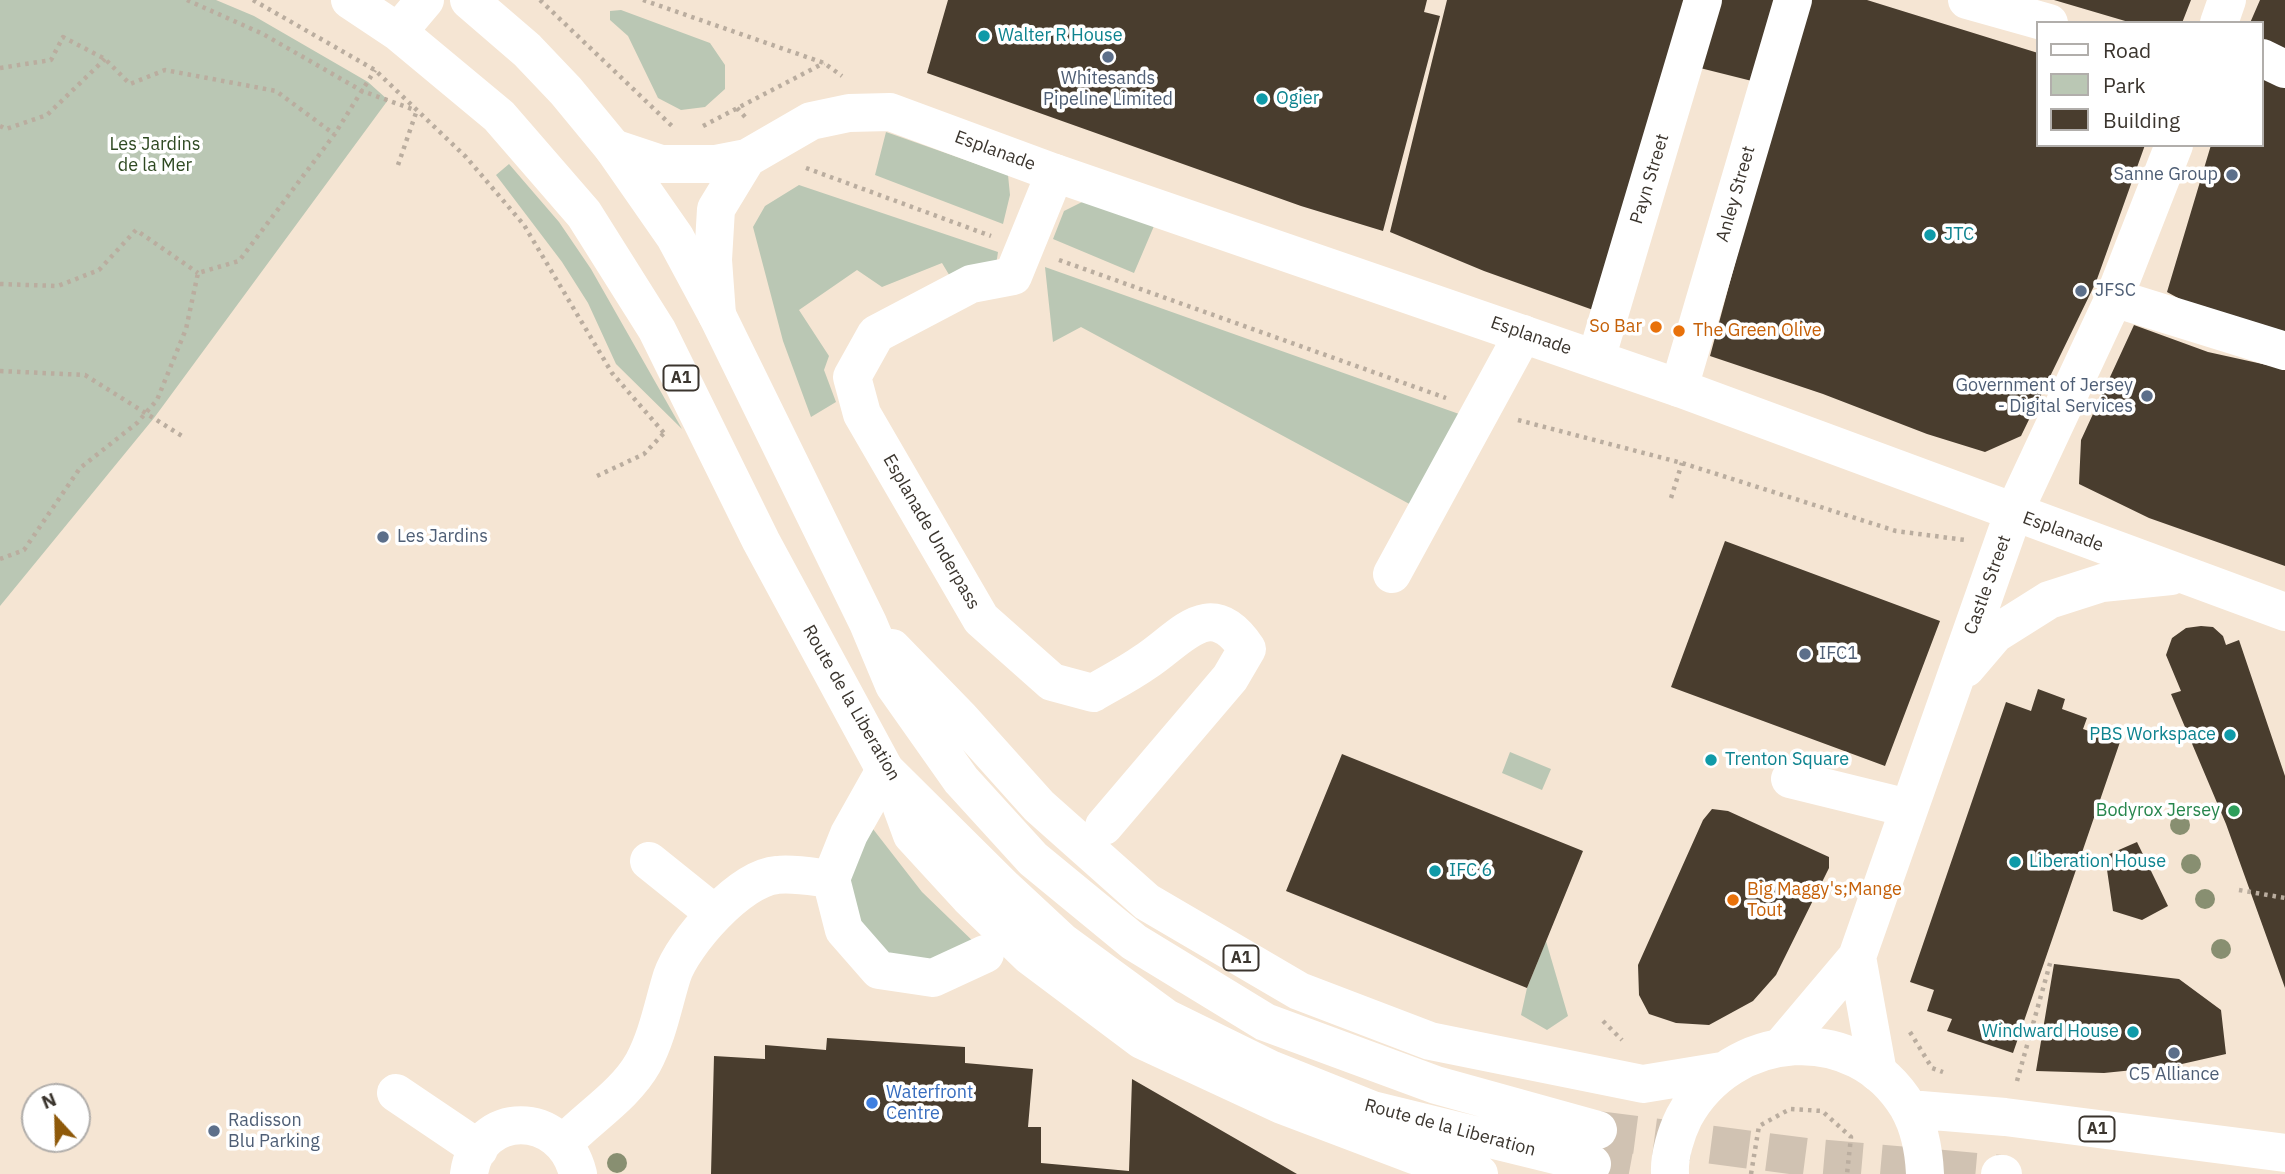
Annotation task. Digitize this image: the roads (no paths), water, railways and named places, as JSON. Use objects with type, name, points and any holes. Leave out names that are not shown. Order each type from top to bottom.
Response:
[{"type":"main road","name":"A1","points":[[350,0],[398,32]]},
{"type":"main road","points":[[398,32],[425,0]]},
{"type":"main road","name":"Route de la Liberation","points":[[398,32],[499,116],[584,214],[631,284],[657,330],[816,647],[888,774],[1061,941],[1166,1018],[1272,1070],[1372,1110],[1595,1147],[1265,1022],[1134,942],[1033,859],[961,780],[894,685],[868,623],[717,315],[675,237],[613,148],[527,50],[469,0]]},
{"type":"main road","name":"Payn Street","points":[[1596,359],[1703,0]]},
{"type":"main road","name":"Anley Street","points":[[1679,388],[1793,0]]},
{"type":"main road","points":[[1966,0],[2042,21]]},
{"type":"main road","points":[[2220,21],[2227,0]]},
{"type":"main road","points":[[2264,59],[2285,69]]},
{"type":"main road","name":"Esplanade","points":[[613,148],[661,164],[689,166],[760,150],[811,121],[849,113],[890,112],[1055,173],[1679,388],[2008,529],[2182,575],[2285,612]]},
{"type":"main road","name":"Castle Street","points":[[1781,1047],[1857,957],[2008,529],[2114,299],[2173,147]]},
{"type":"main road","name":"Esplanade","points":[[717,315],[713,260],[716,209],[760,150]]},
{"type":"main road","name":"Esplanade Underpass","points":[[1055,173],[1013,276],[971,284],[876,334],[852,377],[862,414],[981,619],[1052,682],[1093,693],[1147,661],[1183,630],[1210,622],[1234,630],[1247,649],[1230,678],[1104,826]]},
{"type":"main road","points":[[2114,299],[2285,351]]},
{"type":"main road","points":[[1392,573],[1523,334]]},
{"type":"main road","points":[[1953,683],[1995,634],[2049,600],[2102,583],[2182,575]]},
{"type":"main road","name":"A1","points":[[868,623],[960,718],[1039,806],[1147,902],[1298,991],[1430,1041],[1643,1084],[1722,1071]]},
{"type":"main road","name":"A1","points":[[888,774],[912,835],[969,897],[1030,956],[1142,1040],[1282,1105],[1414,1155],[1479,1174]]},
{"type":"main road","points":[[888,774],[849,834],[831,879],[844,930],[879,970],[933,978],[985,954]]},
{"type":"main road","points":[[1790,779],[1908,808]]},
{"type":"main road","points":[[649,860],[715,914]]},
{"type":"main road","points":[[396,1093],[474,1161],[504,1129],[520,1125],[536,1126],[571,1158],[631,1082],[644,1061],[662,1018],[673,974],[684,952],[715,914],[747,886],[775,875],[831,879]]},
{"type":"main road","name":"Castle Street","points":[[1857,957],[1878,1073]]},
{"type":"main road","name":"A1","points":[[1670,1174],[1677,1131],[1695,1098],[1722,1071],[1749,1055],[1781,1047],[1815,1046],[1849,1055],[1878,1073],[1909,1109],[1923,1144],[1926,1174]]},
{"type":"main road","name":"A1","points":[[1909,1109],[2006,1117],[2285,1153]]},
{"type":"tunnel","points":[[1598,1130],[1806,1157],[2000,1174]]},
{"type":"tunnel","points":[[1592,1164],[1646,1174]]},
{"type":"place","name":"Walter R House","points":[[984,36]]},
{"type":"place","name":"Whitesands Pipeline Limited","points":[[1108,57]]},
{"type":"place","name":"Ogier","points":[[1262,99]]},
{"type":"place","name":"Sanne Group","points":[[2232,175]]},
{"type":"place","name":"JTC","points":[[1930,235]]},
{"type":"place","name":"JFSC","points":[[2081,291]]},
{"type":"place","name":"So Bar","points":[[1656,327]]},
{"type":"place","name":"The Green Olive","points":[[1679,331]]},
{"type":"place","name":"Government of Jersey - Digital Services","points":[[2147,396]]},
{"type":"place","name":"Les Jardins","points":[[383,537]]},
{"type":"place","name":"IFC1","points":[[1805,654]]},
{"type":"place","name":"PBS Workspace","points":[[2230,735]]},
{"type":"place","name":"Trenton Square","points":[[1711,760]]},
{"type":"place","name":"Bodyrox Jersey","points":[[2234,811]]},
{"type":"place","name":"Liberation House","points":[[2015,862]]},
{"type":"place","name":"IFC 6","points":[[1435,871]]},
{"type":"place","name":"Big Maggy's;Mange Tout","points":[[1733,900]]},
{"type":"place","name":"Windward House","points":[[2133,1032]]},
{"type":"place","name":"C5 Alliance","points":[[2174,1053]]},
{"type":"place","name":"Waterfront Centre","points":[[872,1103]]},
{"type":"place","name":"Radisson Blu Parking","points":[[214,1131]]},
{"type":"park label","name":"Les Jardins de la Mer","points":[[155,155]]}]
